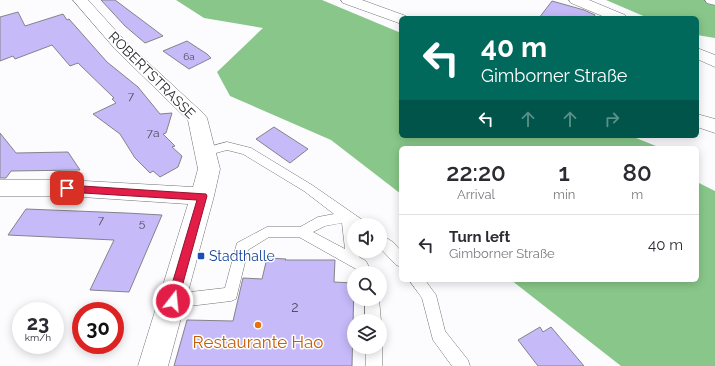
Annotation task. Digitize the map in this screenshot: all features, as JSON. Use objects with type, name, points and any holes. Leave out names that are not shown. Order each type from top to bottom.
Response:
[{"type":"street","name":"ROBERTSTRASSE","points":[[80,0],[120,46],[197,118],[209,169],[203,196],[153,366]]},
{"type":"street","points":[[348,0],[399,18]]},
{"type":"street","points":[[576,0],[615,16]]},
{"type":"street","points":[[699,54],[715,62]]},
{"type":"street","points":[[699,121],[715,126]]},
{"type":"street","points":[[0,188],[67,188],[203,196]]},
{"type":"lane","points":[[205,152],[227,146],[247,151],[308,188],[348,217],[353,261]]},
{"type":"lane","points":[[173,301],[231,294],[242,247],[267,232],[301,232],[323,221],[348,217]]},
{"type":"lane","points":[[301,232],[361,266]]},
{"type":"lane","points":[[387,245],[399,259]]},
{"type":"lane","points":[[418,282],[429,295],[438,335],[462,366]]},
{"type":"lane","points":[[374,354],[374,366]]},
{"type":"green space","points":[[176,0],[322,0],[399,32],[399,138],[636,138],[656,146],[399,146],[399,192],[331,140],[230,96],[217,72],[263,28],[204,18]]},
{"type":"green space","points":[[606,0],[715,0],[715,38],[699,35],[699,16],[643,16]]},
{"type":"green space","points":[[699,183],[715,191],[715,366],[621,366],[514,282],[699,282]]},
{"type":"building","points":[[101,0],[115,0],[163,36],[145,43],[125,26]]},
{"type":"building","points":[[552,1],[584,10],[595,15],[595,16],[541,16]]},
{"type":"building","points":[[18,12],[25,26],[63,14],[107,62],[138,87],[160,114],[172,113],[166,133],[163,134],[175,146],[172,147],[182,156],[178,167],[160,177],[153,171],[150,173],[135,158],[120,134],[93,114],[116,103],[112,99],[114,98],[78,63],[70,66],[52,45],[15,59],[13,56],[0,61],[0,17]]},
{"type":"building","points":[[187,41],[211,58],[189,69],[163,51]]},
{"type":"building","points":[[274,127],[308,149],[290,163],[256,139]]},
{"type":"building","points":[[0,133],[16,153],[68,152],[80,170],[11,171],[6,178],[0,178]]},
{"type":"building","points":[[26,209],[162,215],[129,292],[90,290],[114,240],[8,235]]},
{"type":"building","points":[[267,258],[286,259],[285,260],[335,260],[334,282],[347,283],[347,306],[353,306],[353,314],[347,314],[347,354],[352,354],[352,366],[174,366],[187,320],[233,321],[243,278],[262,279]]},
{"type":"building","points":[[540,327],[543,332],[551,327],[584,366],[538,366],[518,340]]},
{"type":"place","name":"Stadthalle","points":[[201,256]]},
{"type":"place","name":"Restaurante Hao","points":[[258,325]]},
{"type":"route","points":[[67,188],[203,196],[173,301]]}]
